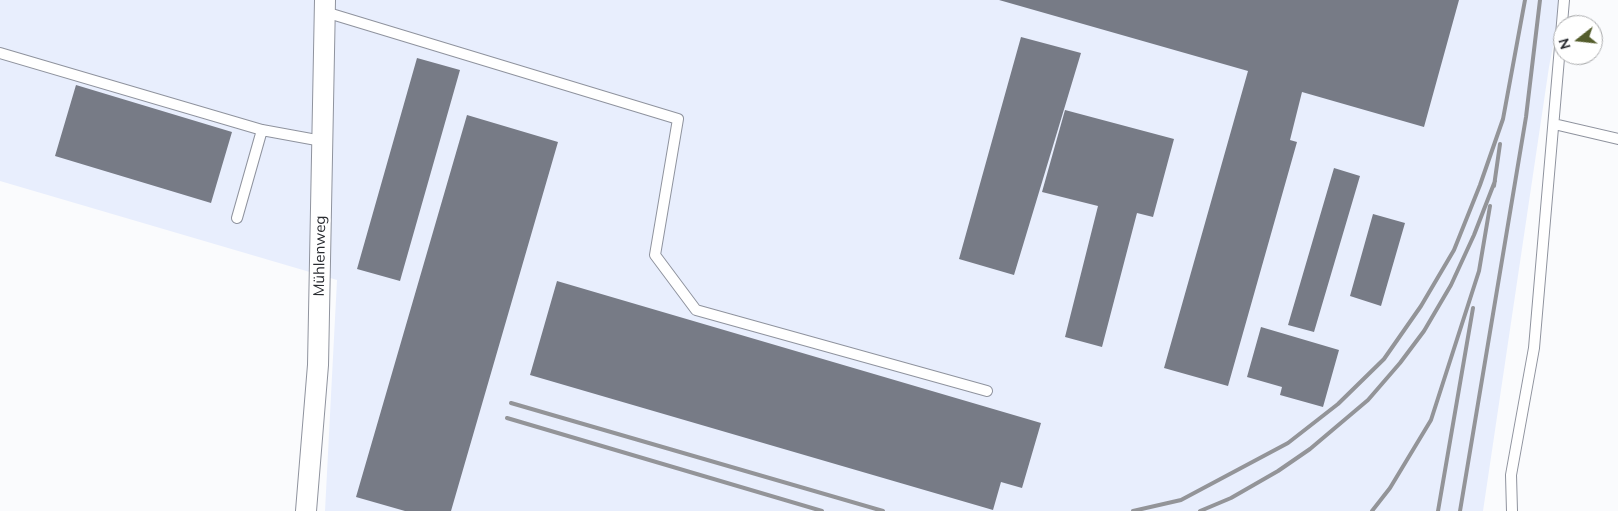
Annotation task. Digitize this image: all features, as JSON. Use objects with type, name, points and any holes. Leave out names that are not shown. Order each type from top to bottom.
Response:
[{"type":"street","name":"Mühlenweg","points":[[306,511],[318,365],[325,6]]},
{"type":"lane","points":[[1512,511],[1511,475],[1534,348],[1564,0]]},
{"type":"lane","points":[[325,6],[678,119],[655,255],[696,310],[987,391]]},
{"type":"lane","points":[[0,53],[262,130],[322,141]]},
{"type":"lane","points":[[1554,124],[1618,139]]},
{"type":"lane","points":[[237,218],[262,130]]},
{"type":"shaded area","points":[[0,0],[1562,0],[1559,15],[1553,15],[1553,46],[1483,511],[325,511],[337,280],[0,181]]},
{"type":"building","points":[[999,0],[1459,0],[1424,127],[1302,92],[1290,140],[1297,142],[1228,386],[1164,368],[1248,71]]},
{"type":"building","points":[[1021,37],[1081,53],[1014,275],[959,259]]},
{"type":"building","points":[[417,58],[460,70],[400,281],[357,269]]},
{"type":"building","points":[[76,85],[232,132],[211,203],[55,156]]},
{"type":"building","points":[[1065,110],[1174,139],[1153,217],[1137,213],[1102,347],[1065,337],[1098,206],[1042,192]]},
{"type":"building","points":[[467,115],[558,142],[451,511],[405,511],[356,497]]},
{"type":"building","points":[[1334,168],[1360,176],[1314,332],[1288,325]]},
{"type":"building","points":[[1373,214],[1405,223],[1381,306],[1350,296]]},
{"type":"building","points":[[557,281],[1041,423],[1022,488],[1001,482],[993,510],[530,375]]},
{"type":"building","points":[[1261,327],[1339,350],[1323,407],[1280,395],[1282,387],[1247,377]]},
{"type":"railway","points":[[1133,511],[1181,500],[1288,443],[1338,404],[1384,359],[1421,306],[1454,250],[1480,185],[1503,119],[1525,0]]},
{"type":"railway","points":[[1460,511],[1526,117],[1540,0]]},
{"type":"railway","points":[[1494,186],[1500,144]]},
{"type":"railway","points":[[1200,511],[1231,498],[1278,471],[1310,449],[1368,400],[1400,363],[1424,331],[1451,285],[1474,235],[1495,181]]},
{"type":"railway","points":[[1372,511],[1390,488],[1431,420],[1479,271],[1490,206]]},
{"type":"railway","points":[[1438,511],[1473,308]]},
{"type":"railway","points":[[511,403],[883,511]]},
{"type":"railway","points":[[507,418],[822,511]]}]
